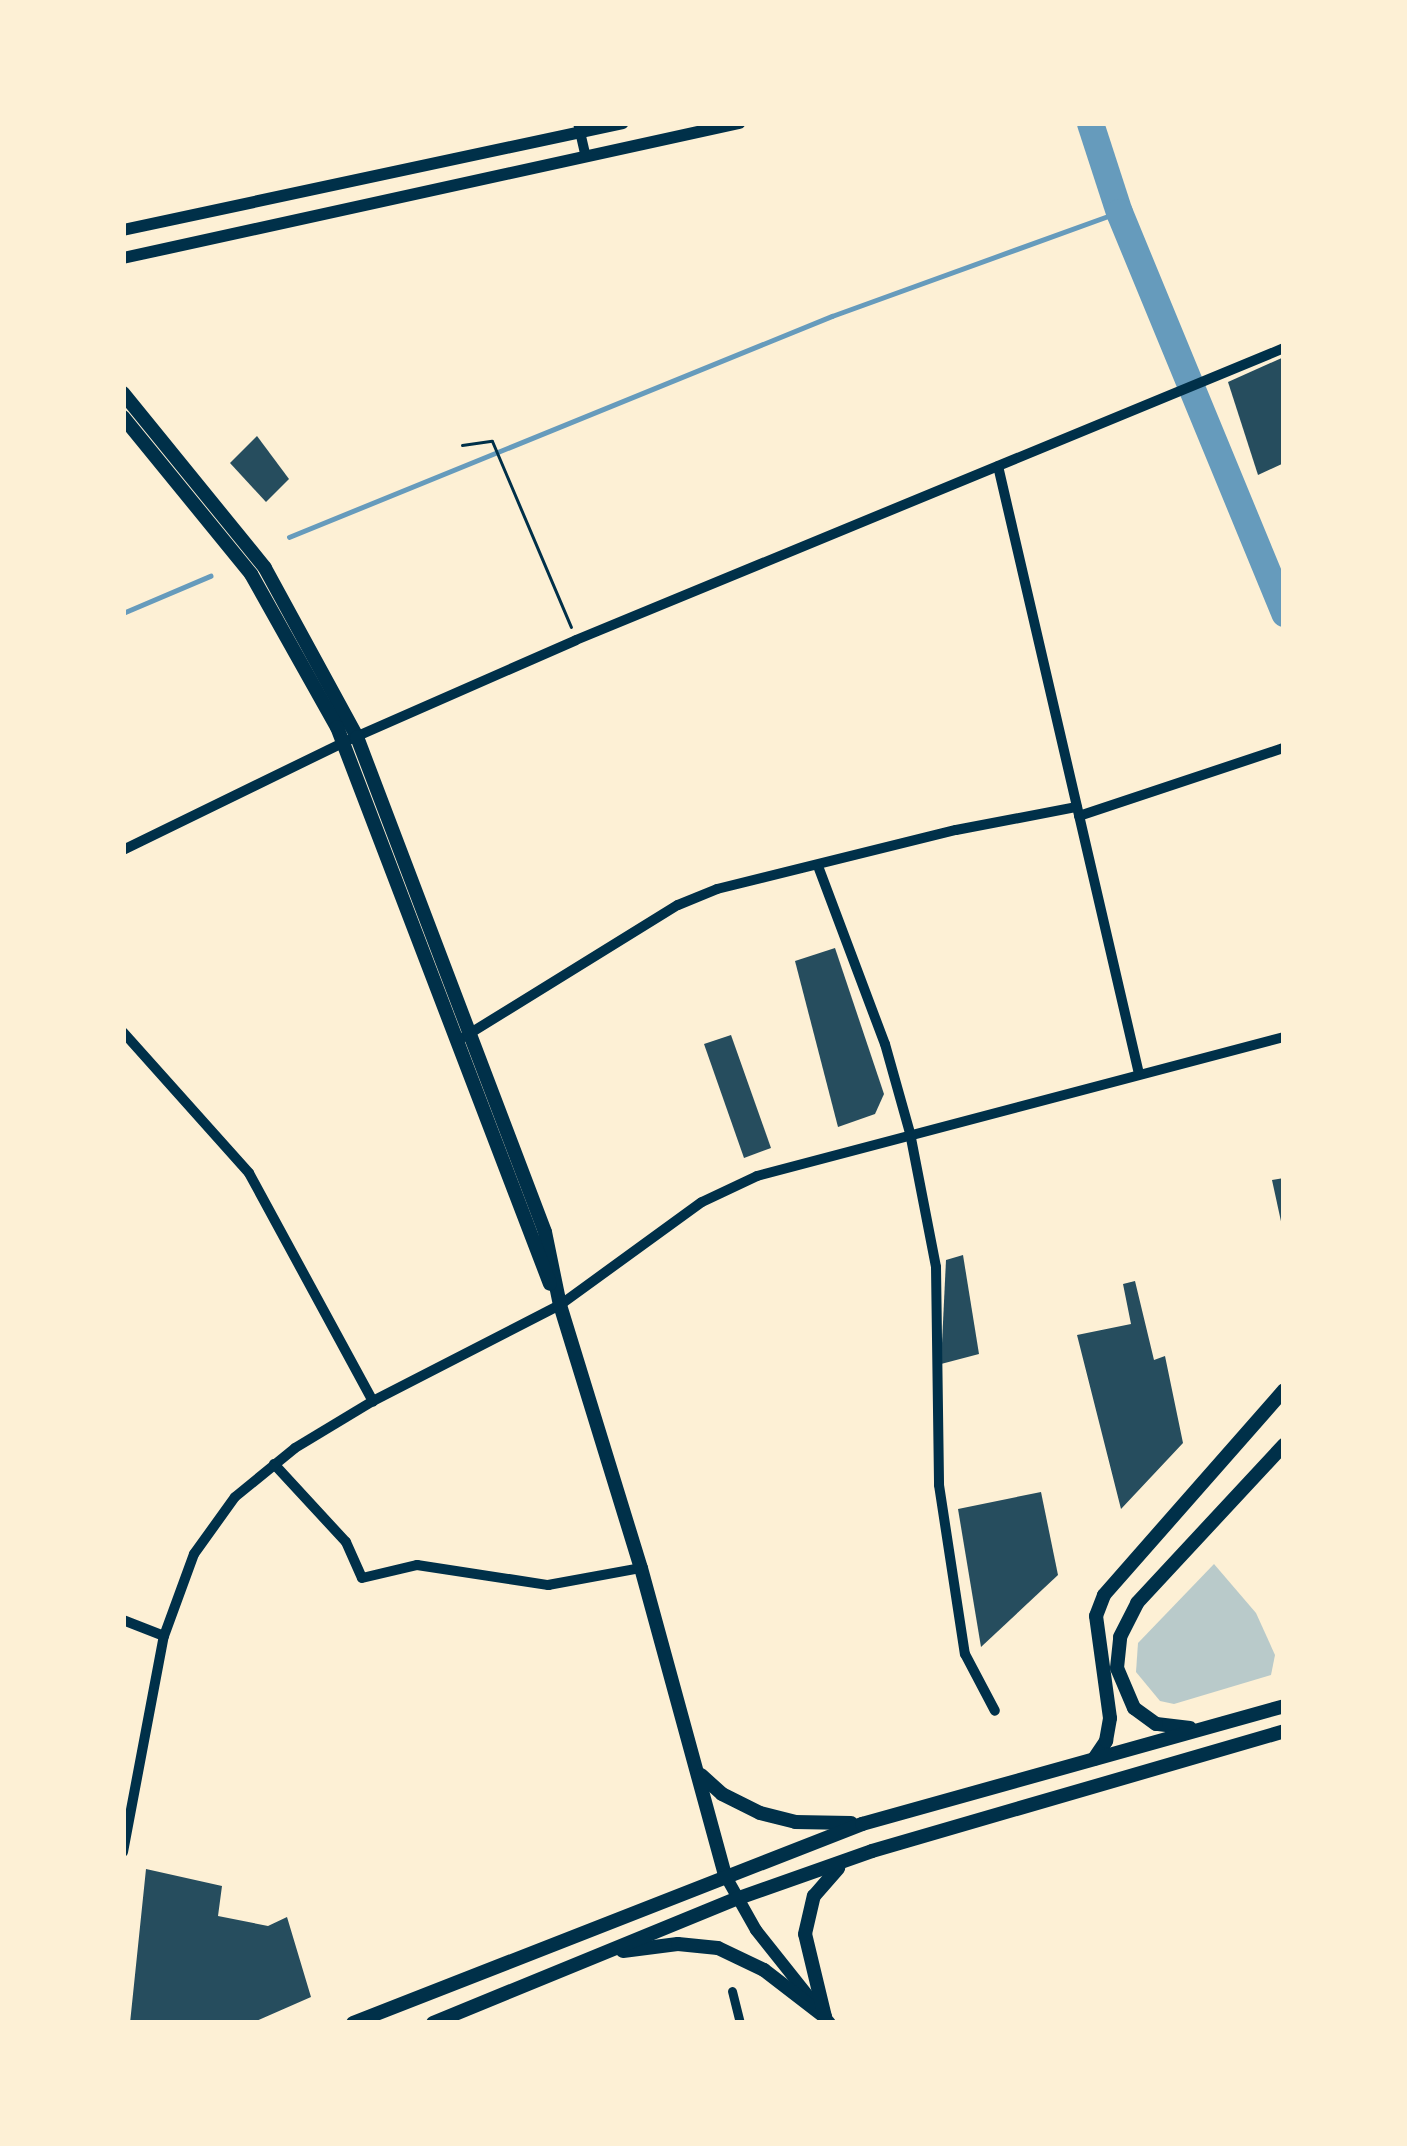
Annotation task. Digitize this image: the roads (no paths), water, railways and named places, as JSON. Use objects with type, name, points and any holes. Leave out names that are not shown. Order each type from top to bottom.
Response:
[{"type":"main road","points":[[123,230],[579,128],[622,123]]},
{"type":"main road","points":[[123,258],[739,123]]},
{"type":"main road","points":[[123,393],[258,571],[351,739],[471,1033],[545,1232],[560,1304],[641,1568],[724,1875],[736,1899],[828,2020]]},
{"type":"main road","points":[[123,417],[231,533]]},
{"type":"main road","points":[[351,739],[456,1042],[530,1241],[560,1304]]},
{"type":"main road","points":[[1094,1759],[1110,1718],[1096,1616],[1104,1594],[1284,1390]]},
{"type":"main road","points":[[1211,1727],[1168,1728],[1134,1708],[1117,1668],[1120,1637],[1137,1603],[1284,1445]]},
{"type":"main road","points":[[352,2023],[862,1823],[1284,1706]]},
{"type":"main road","points":[[433,2023],[736,1899],[848,1859],[1284,1731]]},
{"type":"main road","points":[[698,1773],[722,1794],[760,1813],[795,1822],[862,1823]]},
{"type":"main road","points":[[828,2020],[808,1962],[807,1917],[827,1876],[848,1859]]},
{"type":"main road","points":[[606,1952],[678,1944],[718,1948],[764,1970],[828,2020]]},
{"type":"street","points":[[579,128],[586,157]]},
{"type":"street","points":[[123,850],[351,739],[576,640],[1284,348]]},
{"type":"street","points":[[998,466],[1139,1074]]},
{"type":"street","points":[[456,1042],[678,905],[717,889],[956,830],[1078,811],[1284,748]]},
{"type":"street","points":[[818,866],[885,1044],[910,1133],[936,1267],[939,1486],[968,1664],[994,1711]]},
{"type":"street","points":[[123,1032],[249,1173],[373,1401]]},
{"type":"street","points":[[123,1852],[164,1636],[202,1540],[235,1497],[274,1464],[373,1401],[560,1304],[722,1192],[803,1160],[1284,1037]]},
{"type":"street","points":[[274,1464],[346,1543],[362,1578],[417,1565],[548,1585],[641,1568]]},
{"type":"street","points":[[123,1620],[164,1636]]},
{"type":"street","points":[[732,1991],[740,2023]]},
{"type":"waterway","points":[[1090,123],[1119,212],[1284,613]]},
{"type":"waterway","points":[[289,537],[832,316],[1119,212]]},
{"type":"waterway","points":[[123,613],[210,576]]}]
